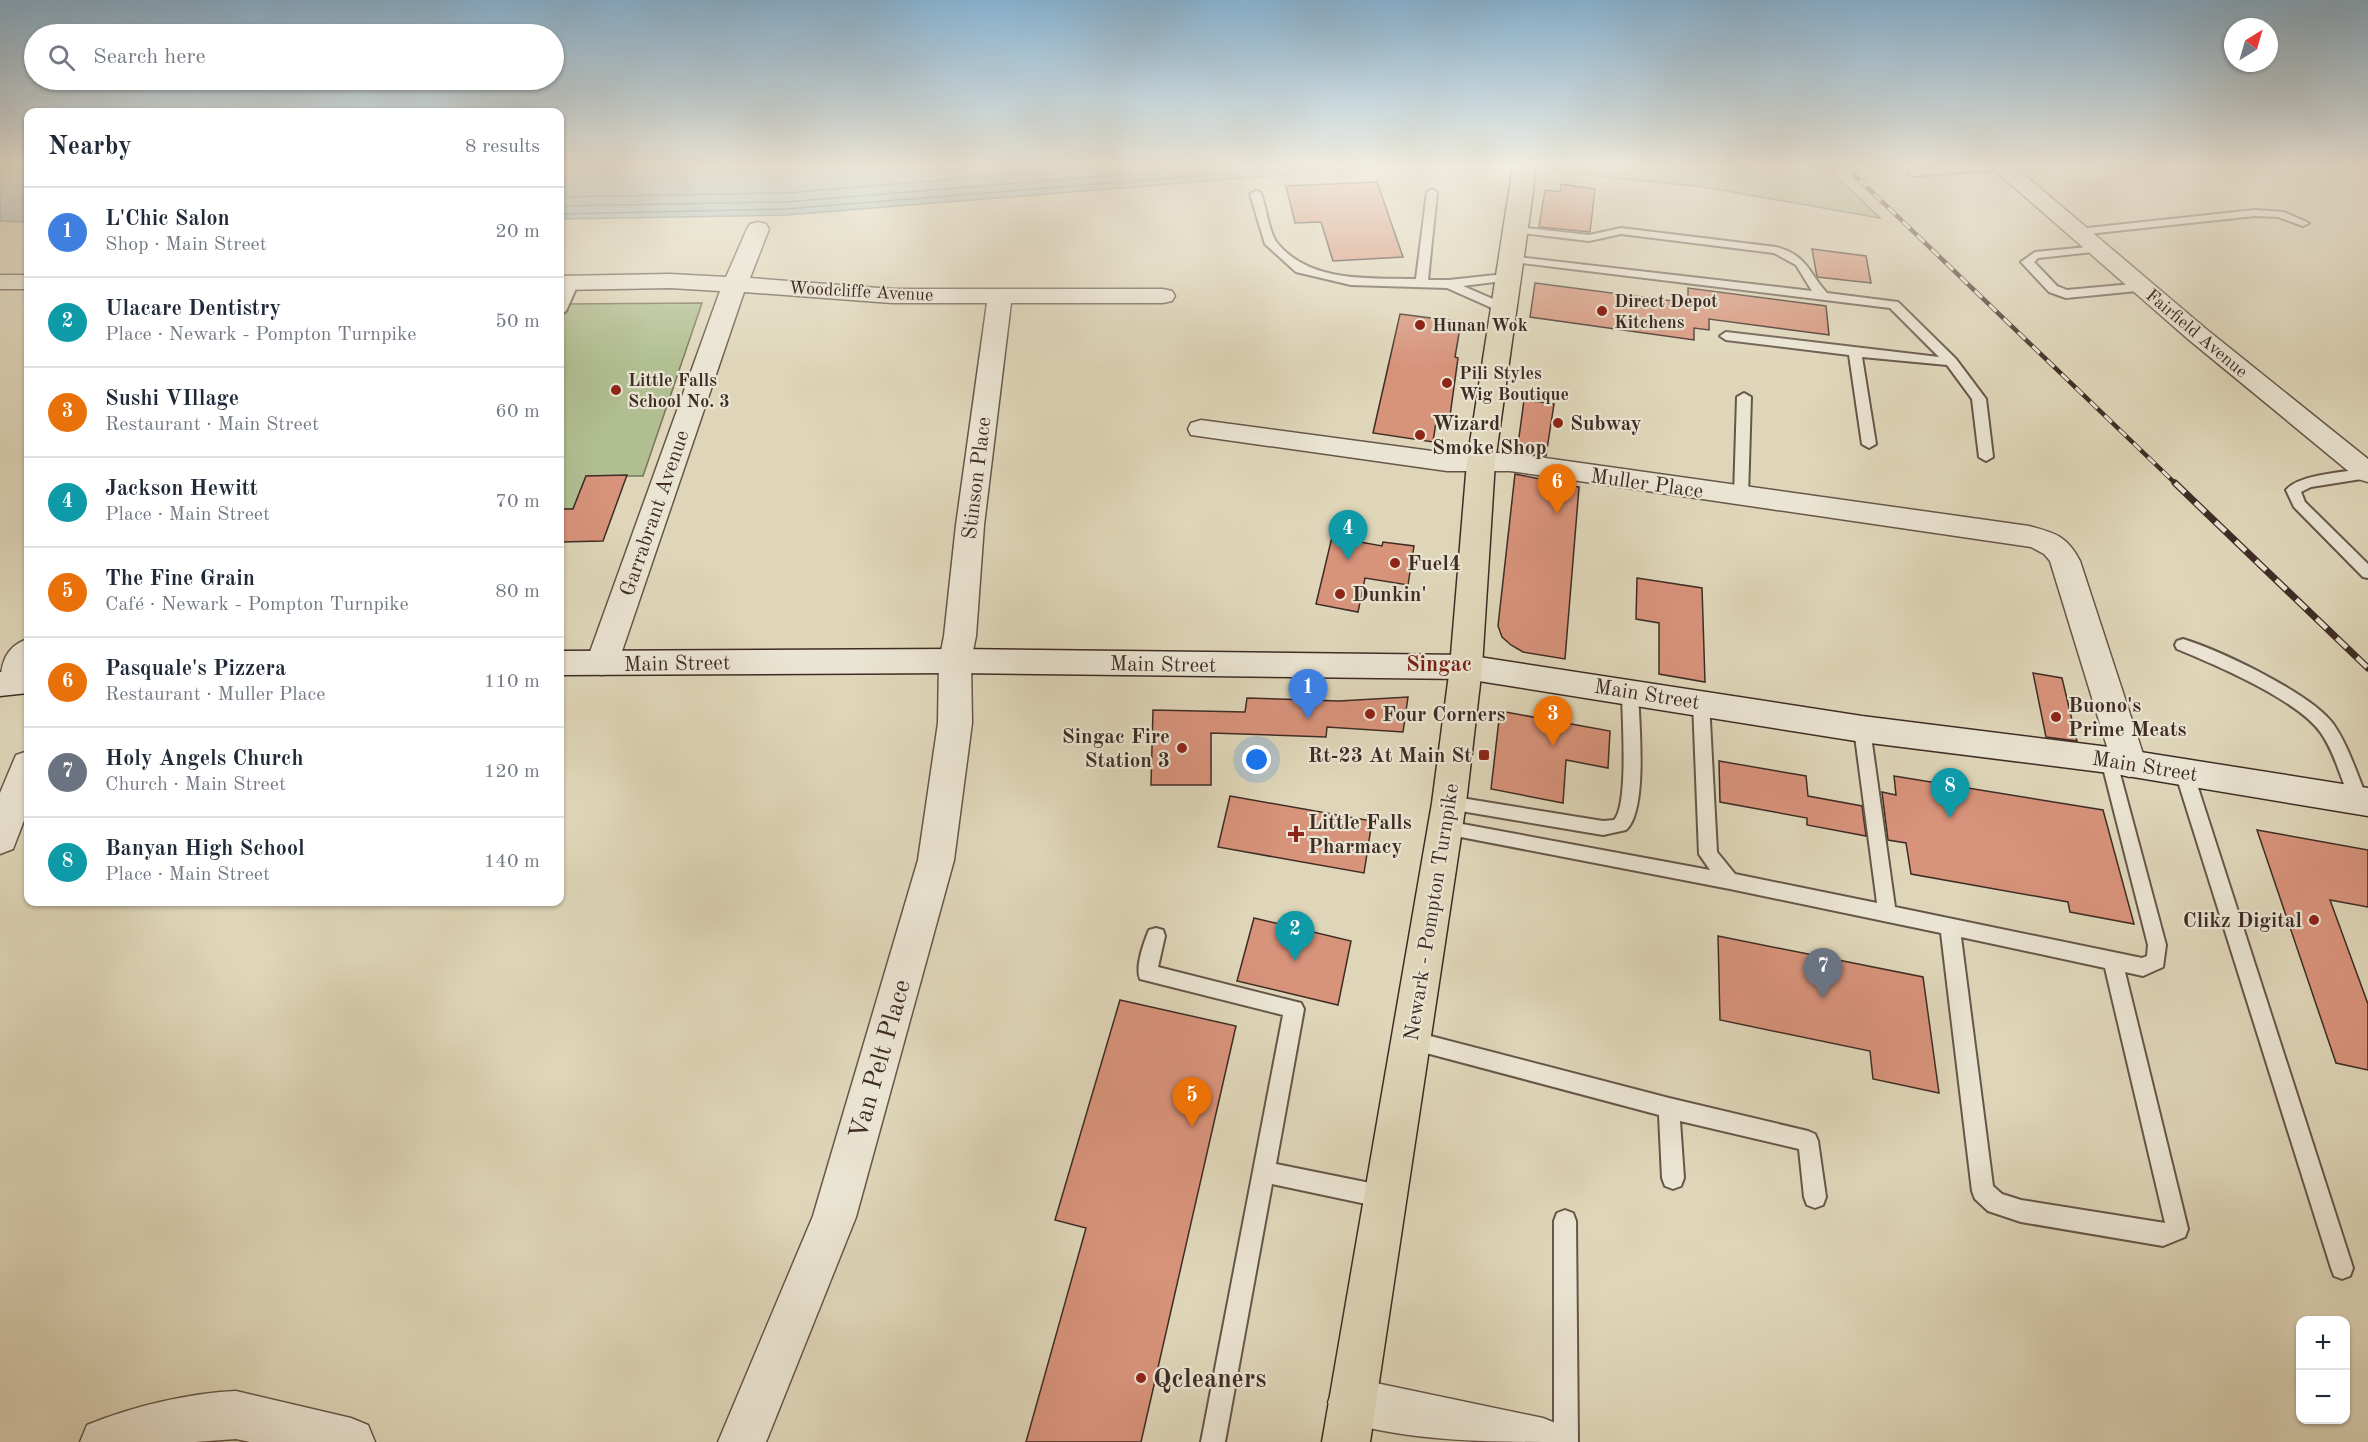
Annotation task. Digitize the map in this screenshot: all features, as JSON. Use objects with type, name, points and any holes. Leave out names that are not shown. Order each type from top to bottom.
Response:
[{"type":"main road","name":"Newark - Pompton Turnpike","points":[[1349,1422],[1448,815],[1466,667],[1481,462],[1516,233]]},
{"type":"street","name":"Garrabrant Avenue","points":[[602,663],[735,285],[756,233]]},
{"type":"street","name":"Fairfield Avenue","points":[[2080,233],[2368,473]]},
{"type":"street","name":"Woodcliffe Avenue","points":[[566,282],[670,281],[787,287],[862,295],[1163,296]]},
{"type":"street","points":[[0,282],[24,282]]},
{"type":"street","name":"Stinson Place","points":[[955,661],[960,636],[970,525],[1000,295]]},
{"type":"street","name":"Muller Place","points":[[1201,429],[1447,462],[1510,462],[2029,536],[2052,542],[2060,549],[2119,762]]},
{"type":"street","points":[[11,683],[24,659]]},
{"type":"street","name":"Main Street","points":[[564,663],[955,661],[1466,667],[1862,729],[2119,762],[2363,801]]},
{"type":"street","name":"Van Pelt Place","points":[[742,1442],[834,1216],[936,860],[955,723],[955,661]]},
{"type":"street","points":[[0,839],[24,776]]},
{"type":"street","points":[[104,1442],[204,1416],[236,1415],[351,1442]]},
{"type":"street","points":[[1349,1422],[1543,1442]]},
{"type":"lane","points":[[1268,233],[1271,244],[1300,269],[1351,281],[1449,284],[1511,267],[1894,304],[1951,362],[1979,399],[1986,457]]},
{"type":"lane","points":[[1422,282],[1427,233]]},
{"type":"lane","points":[[1547,233],[1589,238],[1611,233]]},
{"type":"lane","points":[[1639,233],[1789,253],[1803,263],[1810,284],[1822,296]]},
{"type":"lane","points":[[2098,249],[2035,255],[2027,262],[2053,289],[2066,294],[2143,287]]},
{"type":"lane","points":[[1449,284],[1505,309]]},
{"type":"lane","points":[[1726,336],[1951,362]]},
{"type":"lane","points":[[1855,352],[1869,444]]},
{"type":"lane","points":[[1741,496],[1744,397]]},
{"type":"lane","points":[[2368,473],[2308,483],[2293,490],[2299,504],[2368,573]]},
{"type":"lane","points":[[2183,645],[2210,654],[2312,713],[2326,727],[2363,801]]},
{"type":"lane","points":[[1448,815],[1603,828],[1617,827],[1625,820],[1630,796],[1630,691]]},
{"type":"lane","points":[[1701,702],[1708,854],[1730,881]]},
{"type":"lane","points":[[1862,729],[1887,913]]},
{"type":"lane","points":[[1448,815],[1730,881],[2143,967],[2156,961],[2157,945],[2119,762]]},
{"type":"lane","points":[[2184,772],[2342,1268]]},
{"type":"lane","points":[[1950,927],[1983,1191],[1996,1203],[2021,1210],[2163,1235],[2177,1229],[2113,961]]},
{"type":"lane","points":[[1156,936],[1147,973],[1294,1009],[1213,1442]]},
{"type":"lane","points":[[1411,1040],[1668,1108],[1808,1141],[1815,1197]]},
{"type":"lane","points":[[1668,1108],[1673,1178]]},
{"type":"lane","points":[[1264,1172],[1386,1197]]},
{"type":"lane","points":[[1565,1221],[1566,1442]]},
{"type":"green space","name":"Little Falls School No. 3","points":[[702,303],[643,476],[586,476],[573,509],[564,509],[564,304]]},
{"type":"building","points":[[1324,233],[1395,233],[1403,257],[1333,261]]},
{"type":"building","points":[[1812,249],[1866,256],[1871,283],[1817,277]]},
{"type":"building","name":"Direct Depot Kitchens","points":[[1535,283],[1688,303],[1688,288],[1826,306],[1829,335],[1709,319],[1709,330],[1694,328],[1694,340],[1530,317]]},
{"type":"building","points":[[1400,314],[1461,322],[1455,357],[1458,358],[1449,423],[1436,422],[1433,442],[1373,433]]},
{"type":"building","points":[[1524,400],[1554,404],[1546,456],[1517,452]]},
{"type":"building","points":[[1515,474],[1579,487],[1565,659],[1523,652],[1502,637],[1498,626]]},
{"type":"building","points":[[627,475],[603,541],[564,542],[564,509],[573,509],[586,476]]},
{"type":"building","points":[[1332,537],[1382,546],[1383,542],[1414,546],[1408,585],[1365,578],[1358,612],[1316,604]]},
{"type":"building","points":[[1637,578],[1702,588],[1705,682],[1659,674],[1659,623],[1636,619]]},
{"type":"building","name":"Buono's Prime Meats","points":[[2033,673],[2062,678],[2077,741],[2046,737]]},
{"type":"building","points":[[1408,697],[1403,732],[1327,727],[1326,737],[1211,733],[1211,785],[1151,785],[1153,710],[1245,712],[1247,698],[1339,701]]},
{"type":"building","points":[[1500,711],[1610,731],[1608,768],[1566,760],[1563,803],[1491,789]]},
{"type":"building","points":[[1719,761],[1806,776],[1808,796],[1862,806],[1866,836],[1807,825],[1807,818],[1720,802]]},
{"type":"building","points":[[1894,776],[2103,810],[2134,924],[2070,912],[2068,902],[1911,874],[1906,843],[1888,840],[1882,792],[1896,795]]},
{"type":"building","name":"Little Falls Pharmacy","points":[[1230,796],[1372,821],[1364,873],[1218,847]]},
{"type":"building","points":[[2257,830],[2368,850],[2368,907],[2330,900],[2368,1004],[2368,1070],[2336,1063]]},
{"type":"building","points":[[1254,918],[1351,941],[1338,1005],[1237,981]]},
{"type":"building","points":[[1718,936],[1923,977],[1939,1093],[1873,1079],[1870,1051],[1720,1020]]},
{"type":"building","points":[[1120,1000],[1236,1026],[1141,1442],[1026,1442],[1086,1228],[1055,1220]]},
{"type":"railway","points":[[1915,233],[2176,484]]},
{"type":"railway","points":[[2175,483],[2368,668]]},
{"type":"place","name":"Direct Depot Kitchens","points":[[1602,311]]},
{"type":"place","name":"Hunan Wok","points":[[1420,325]]},
{"type":"place","name":"Pili Styles Wig Boutique","points":[[1447,383]]},
{"type":"place","name":"Little Falls School No. 3","points":[[616,390]]},
{"type":"place","name":"Subway","points":[[1558,423]]},
{"type":"place","name":"Wizard Smoke Shop","points":[[1420,435]]},
{"type":"place","name":"Pasquale's Pizzera","points":[[1557,514]]},
{"type":"place","name":"Jackson Hewitt","points":[[1348,560]]},
{"type":"place","name":"Fuel4","points":[[1395,563]]},
{"type":"place","name":"Dunkin'","points":[[1340,594]]},
{"type":"place","name":"Four Corners","points":[[1370,714]]},
{"type":"place","name":"Buono's Prime Meats","points":[[2056,717]]},
{"type":"place","name":"L'Chic Salon","points":[[1308,719]]},
{"type":"place","name":"Sushi VIllage","points":[[1553,746]]},
{"type":"place","name":"Singac Fire Station 3","points":[[1182,748]]},
{"type":"place","name":"Rt-23 At Main St","points":[[1484,755]]},
{"type":"place","name":"Banyan High School","points":[[1950,818]]},
{"type":"place","name":"Little Falls Pharmacy","points":[[1296,834]]},
{"type":"place","name":"Clikz Digital","points":[[2314,920]]},
{"type":"place","name":"Ulacare Dentistry","points":[[1295,961]]},
{"type":"place","name":"Holy Angels Church","points":[[1823,998]]},
{"type":"place","name":"The Fine Grain","points":[[1192,1127]]},
{"type":"place","name":"Qcleaners","points":[[1141,1378]]},
{"type":"district","name":"Singac","points":[[1439,663]]}]
